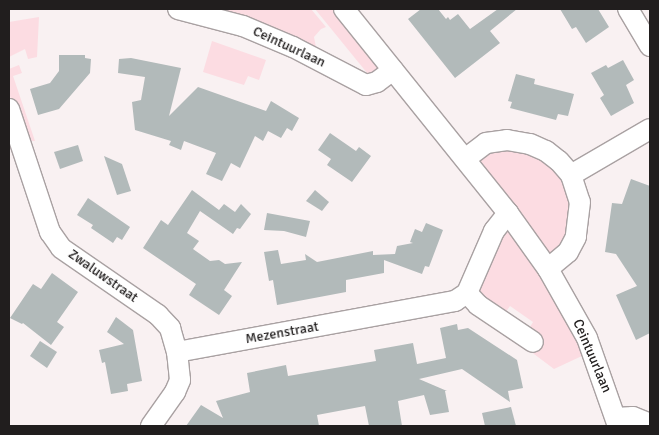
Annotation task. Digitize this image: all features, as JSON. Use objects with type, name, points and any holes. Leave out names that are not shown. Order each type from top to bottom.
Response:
[{"type":"street","name":"Ceintuurlaan","points":[[178,9],[242,26],[293,47],[366,85],[377,82],[393,70]]},
{"type":"street","name":"Ceintuurlaan","points":[[344,9],[508,213],[548,269],[587,338],[617,422],[632,418],[650,424]]},
{"type":"street","points":[[628,9],[650,46]]},
{"type":"street","name":"Zwaluwstraat","points":[[9,109],[50,232],[62,248],[158,315],[170,328],[177,352]]},
{"type":"street","points":[[571,175],[650,129]]},
{"type":"street","points":[[465,159],[486,143],[507,140],[546,151],[559,161],[571,175],[580,202],[576,237],[568,252],[548,269]]},
{"type":"street","points":[[508,213],[494,230],[467,293],[478,305],[533,342]]},
{"type":"street","name":"Mezenstraat","points":[[177,352],[455,301],[467,293]]},
{"type":"street","points":[[150,426],[175,392],[180,380],[177,352]]},
{"type":"shaded area","points":[[220,9],[311,9],[326,27],[321,29],[314,37],[316,47],[284,32]]},
{"type":"shaded area","points":[[315,9],[335,9],[380,67],[372,79]]},
{"type":"shaded area","points":[[39,17],[37,57],[28,59],[25,49],[9,57],[9,22]]},
{"type":"shaded area","points":[[212,41],[266,60],[259,80],[248,76],[244,85],[203,72]]},
{"type":"shaded area","points":[[19,65],[22,73],[13,76],[35,141],[32,141],[22,132],[9,93],[9,69]]},
{"type":"shaded area","points":[[500,145],[554,162],[575,197],[572,234],[555,254],[547,252],[481,167],[479,156]]},
{"type":"shaded area","points":[[509,230],[515,234],[565,314],[584,355],[554,369],[530,351],[527,332],[533,322],[510,306],[503,316],[476,289],[500,233]]},
{"type":"building","points":[[421,9],[438,9],[446,19],[448,17],[450,20],[458,14],[470,29],[498,9],[517,9],[490,31],[500,43],[455,78],[408,19]]},
{"type":"building","points":[[560,9],[598,9],[609,27],[586,43],[576,27],[572,29]]},
{"type":"building","points":[[59,55],[85,55],[85,58],[91,59],[90,73],[59,109],[38,115],[30,89],[50,83],[59,71]]},
{"type":"building","points":[[131,58],[181,68],[169,116],[198,87],[266,111],[271,101],[299,118],[292,131],[287,128],[281,138],[268,131],[263,141],[255,136],[240,168],[231,163],[222,181],[206,174],[216,153],[184,141],[181,150],[169,145],[171,141],[135,130],[132,102],[141,100],[145,77],[118,73],[119,59]]},
{"type":"building","points":[[623,60],[634,80],[626,85],[634,103],[611,116],[600,98],[604,95],[591,73],[606,65],[608,68]]},
{"type":"building","points":[[516,74],[535,79],[534,84],[574,94],[568,116],[558,114],[556,120],[510,108],[512,102],[508,101]]},
{"type":"building","points":[[330,133],[356,151],[359,147],[371,156],[352,182],[327,165],[331,159],[318,150]]},
{"type":"building","points":[[78,145],[83,161],[60,169],[54,152]]},
{"type":"building","points":[[104,156],[122,164],[131,191],[117,195]]},
{"type":"building","points":[[631,179],[650,186],[650,333],[636,340],[616,295],[637,286],[616,254],[605,252],[612,203],[622,204]]},
{"type":"building","points":[[192,190],[219,210],[224,204],[235,212],[241,204],[251,214],[240,229],[237,228],[233,234],[200,211],[187,233],[199,241],[193,249],[210,261],[219,260],[225,264],[242,262],[224,290],[232,296],[219,315],[189,295],[196,284],[143,248],[161,220],[168,225]]},
{"type":"building","points":[[315,190],[329,202],[322,211],[306,201]]},
{"type":"building","points":[[88,198],[130,227],[122,240],[117,237],[113,243],[91,228],[93,225],[77,215]]},
{"type":"building","points":[[267,213],[310,221],[306,237],[284,231],[264,230]]},
{"type":"building","points":[[426,223],[443,230],[429,267],[425,266],[422,274],[384,260],[384,273],[346,280],[346,292],[277,305],[273,280],[269,281],[264,252],[278,250],[281,264],[306,260],[305,254],[317,262],[373,251],[373,255],[395,254],[397,246],[413,243],[410,242],[415,229],[422,232]]},
{"type":"building","points":[[52,273],[78,292],[57,322],[64,327],[51,345],[23,323],[10,318],[33,284],[41,289]]},
{"type":"building","points":[[116,317],[133,330],[142,381],[127,384],[128,391],[111,394],[105,362],[102,363],[99,350],[124,344],[107,332]]},
{"type":"building","points":[[457,324],[458,330],[468,328],[517,360],[523,388],[508,391],[510,402],[462,369],[419,379],[447,391],[445,391],[449,412],[430,415],[424,395],[398,401],[402,426],[369,426],[365,406],[317,415],[319,426],[186,426],[201,405],[223,418],[216,401],[250,392],[247,373],[286,365],[288,376],[376,361],[374,350],[413,343],[417,364],[446,358],[440,328]]},
{"type":"building","points":[[40,341],[57,352],[47,368],[30,356]]},
{"type":"building","points":[[511,407],[516,426],[485,426],[482,413]]}]
